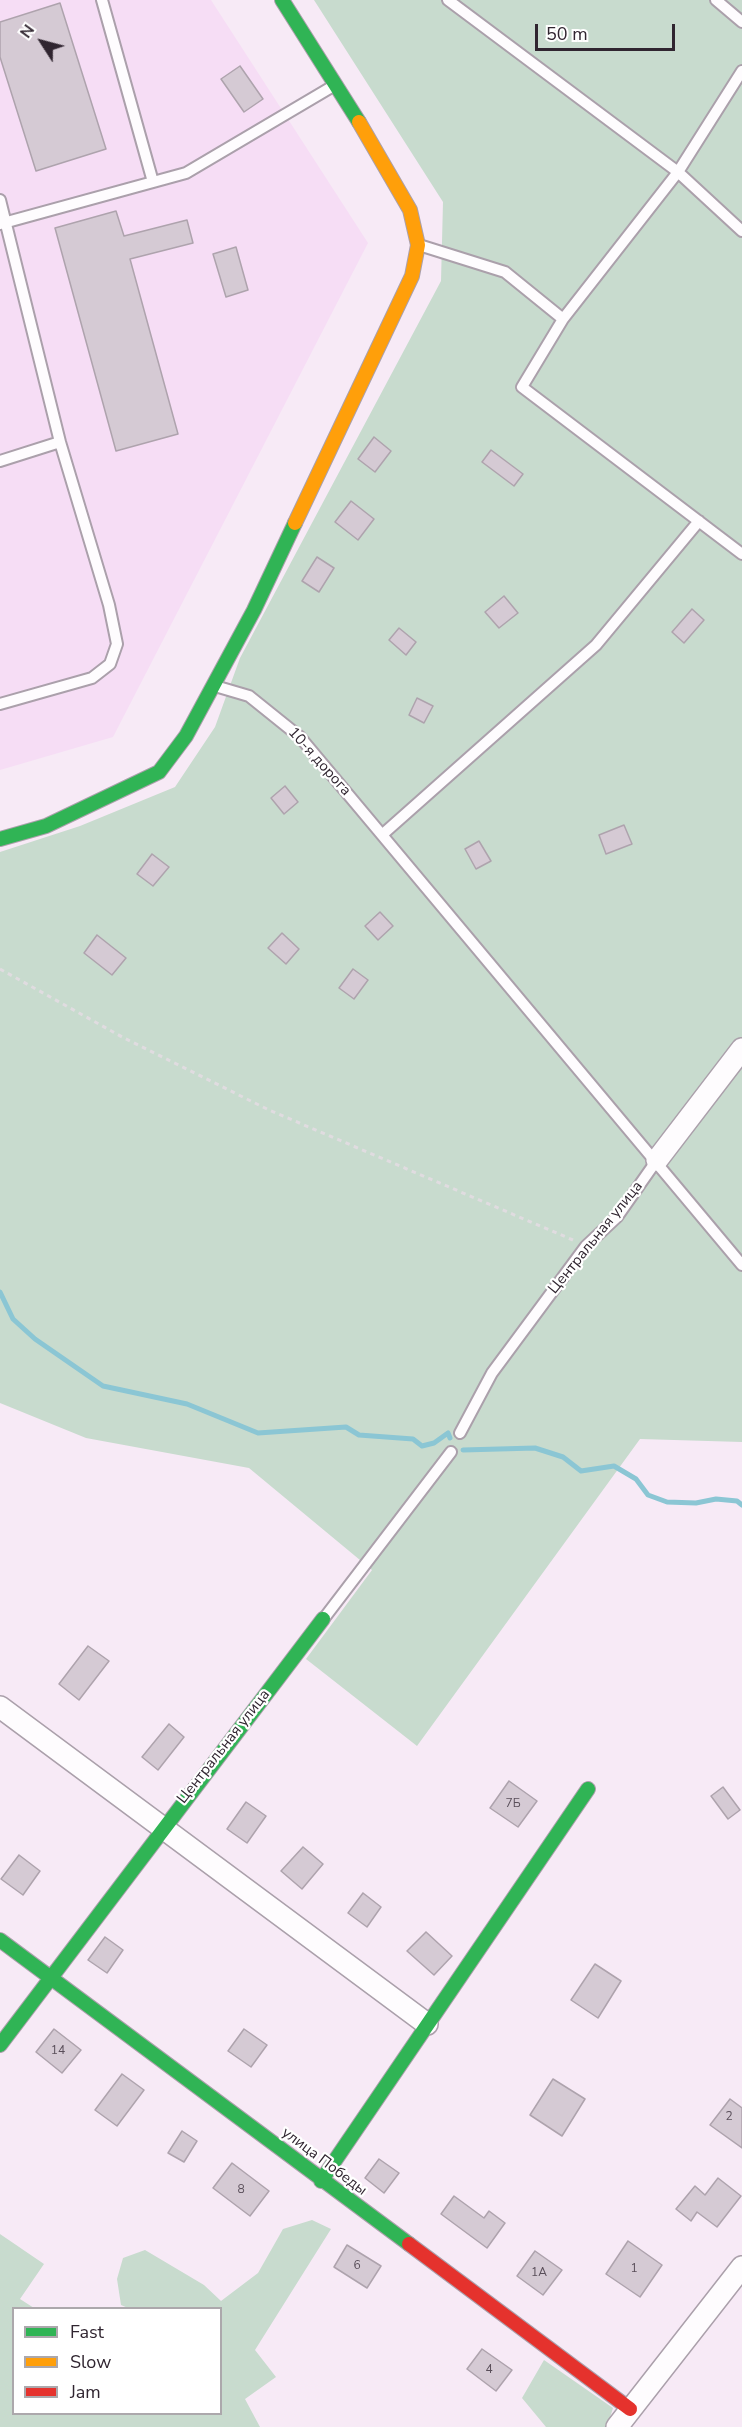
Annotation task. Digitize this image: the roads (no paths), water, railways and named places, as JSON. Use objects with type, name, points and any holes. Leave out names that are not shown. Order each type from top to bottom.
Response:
[{"type":"street","points":[[0,839],[46,826],[159,772],[186,736],[254,610],[412,276],[418,245],[410,210],[337,84],[282,0]]},
{"type":"street","name":"Центральная улица","points":[[657,1160],[742,1049]]},
{"type":"street","name":"Центральная улица","points":[[0,2045],[162,1828],[323,1619]]},
{"type":"street","points":[[0,1707],[428,2024]]},
{"type":"street","points":[[321,2181],[588,1789]]},
{"type":"street","name":"улица Победы","points":[[0,1940],[630,2409]]},
{"type":"street","points":[[617,2427],[742,2267]]},
{"type":"lane","points":[[102,0],[153,182]]},
{"type":"lane","points":[[448,0],[678,172],[742,231]]},
{"type":"lane","points":[[716,0],[742,22]]},
{"type":"lane","points":[[742,71],[678,172],[563,319],[522,387],[742,554]]},
{"type":"lane","points":[[3,223],[186,172],[337,84]]},
{"type":"lane","points":[[0,200],[3,223],[60,442],[109,605],[117,644],[110,664],[92,678],[0,704]]},
{"type":"lane","points":[[418,245],[505,272],[563,319]]},
{"type":"lane","points":[[0,461],[60,442]]},
{"type":"lane","points":[[383,834],[596,645],[699,521]]},
{"type":"lane","name":"10-я дорога","points":[[215,686],[249,696],[300,737],[657,1160],[742,1265]]},
{"type":"lane","name":"Центральная улица","points":[[460,1433],[492,1373],[586,1246],[617,1217],[657,1160]]},
{"type":"lane","name":"Центральная улица","points":[[323,1619],[451,1452]]},
{"type":"waterway","points":[[0,1292],[13,1319],[35,1339],[103,1386],[187,1404],[258,1433],[346,1427],[359,1435],[413,1439],[422,1446],[434,1443],[448,1433],[450,1438]]},
{"type":"waterway","points":[[463,1450],[535,1448],[563,1457],[581,1471],[614,1466],[636,1479],[648,1495],[667,1502],[696,1503],[716,1499],[737,1501],[742,1505]]}]
